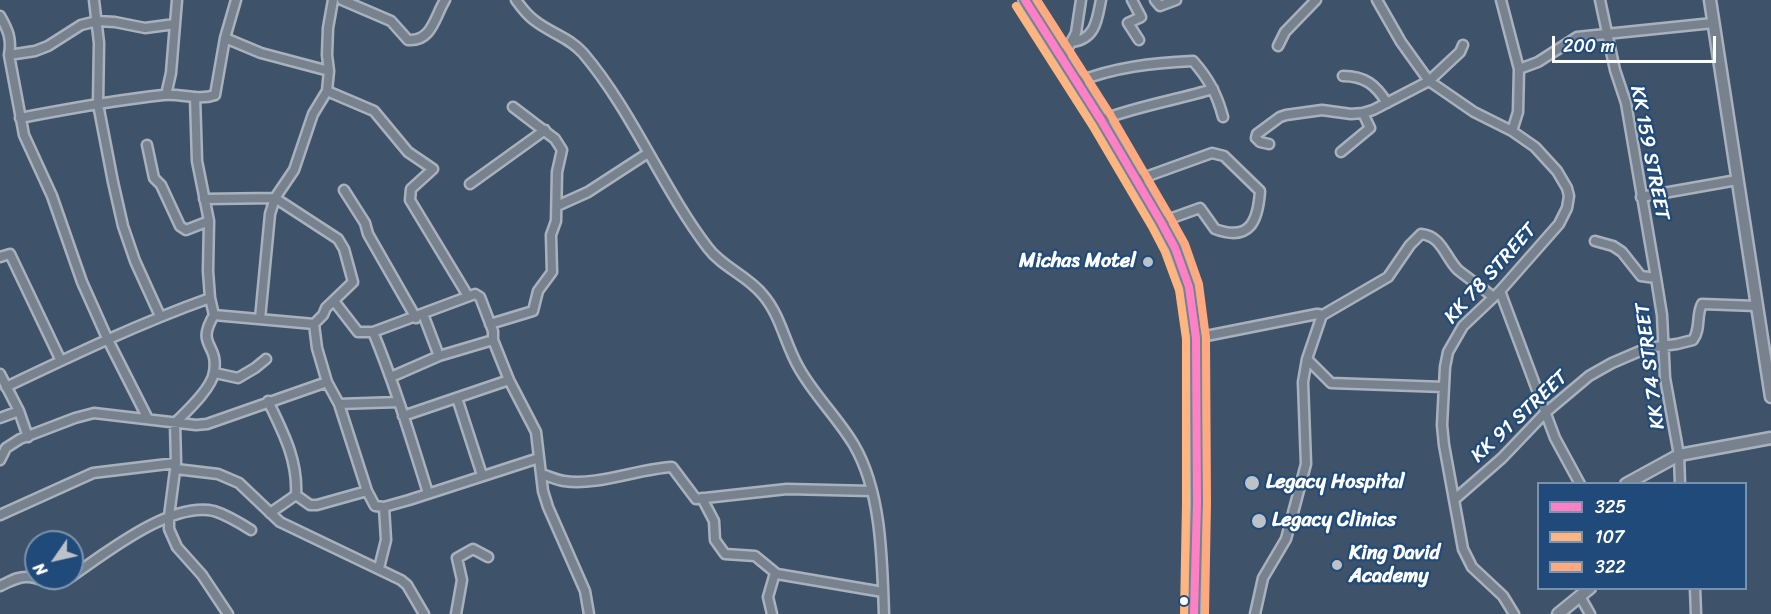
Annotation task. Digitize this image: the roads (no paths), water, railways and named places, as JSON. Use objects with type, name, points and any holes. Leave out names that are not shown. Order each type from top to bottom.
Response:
[{"type":"highway","points":[[1025,0],[1101,120],[1161,222],[1175,248],[1188,287],[1196,338],[1197,503],[1194,614]]},
{"type":"main road","points":[[1710,0],[1771,397]]},
{"type":"main road","points":[[1628,482],[1679,455],[1771,438]]},
{"type":"main road","points":[[1558,614],[1588,590]]},
{"type":"street","points":[[94,0],[97,21],[98,104],[123,226],[135,261],[160,316]]},
{"type":"street","points":[[166,95],[171,73],[177,0]]},
{"type":"street","points":[[20,118],[166,95],[208,97],[214,95],[225,38],[236,0]]},
{"type":"street","points":[[260,319],[268,224],[275,198],[294,170],[313,114],[327,91],[328,28],[333,0]]},
{"type":"street","points":[[342,0],[392,21],[411,41],[426,36],[445,0]]},
{"type":"street","points":[[516,0],[534,20],[570,41],[583,53],[623,110],[707,247],[754,284],[771,304],[799,368],[828,406],[860,456],[871,491],[881,549],[884,614]]},
{"type":"street","points":[[1062,59],[1072,42],[1081,0]]},
{"type":"street","points":[[1072,42],[1082,40],[1096,26],[1101,0]]},
{"type":"street","points":[[1132,0],[1141,17],[1128,23],[1139,40]]},
{"type":"street","points":[[1155,0],[1160,6],[1176,0]]},
{"type":"street","points":[[1278,46],[1285,32],[1316,0]]},
{"type":"street","name":"KK 78 STREET","points":[[1377,0],[1401,42],[1429,81],[1474,112],[1512,131],[1547,158],[1563,180],[1569,196],[1567,208],[1559,224],[1496,294],[1472,316],[1453,340],[1445,367],[1444,445],[1466,558],[1478,574],[1503,596],[1514,614]]},
{"type":"street","points":[[1501,0],[1519,69],[1518,112],[1512,131]]},
{"type":"street","name":"KK 159 STREET","points":[[1600,0],[1615,70],[1626,103],[1656,278]]},
{"type":"street","points":[[0,16],[12,43],[9,55],[24,135],[52,196],[82,282],[148,419]]},
{"type":"street","points":[[9,55],[35,51],[48,46],[81,25],[97,21],[145,28],[176,24]]},
{"type":"street","points":[[1519,69],[1550,55],[1575,37],[1713,23]]},
{"type":"street","points":[[225,38],[261,53],[329,71]]},
{"type":"street","points":[[1269,144],[1260,142],[1256,138],[1257,134],[1283,116],[1322,110],[1363,113],[1429,81],[1460,52],[1463,45]]},
{"type":"street","points":[[1077,82],[1130,65],[1192,61],[1208,79],[1223,117]]},
{"type":"street","points":[[1343,76],[1364,80],[1377,87],[1387,103]]},
{"type":"street","points":[[1101,120],[1130,109],[1213,89]]},
{"type":"street","points":[[327,91],[374,111],[408,152],[433,170],[411,189],[410,200],[468,296]]},
{"type":"street","points":[[195,97],[197,161],[209,221],[208,271],[214,315],[206,329],[205,338],[213,351],[214,373],[204,393],[175,423],[176,466],[169,529],[177,547],[202,575],[228,614]]},
{"type":"street","points":[[490,324],[534,310],[538,291],[552,272],[551,235],[556,221],[557,172],[562,150],[555,139],[513,107]]},
{"type":"street","points":[[1341,153],[1370,128],[1363,113]]},
{"type":"street","points":[[470,184],[544,130]]},
{"type":"street","points":[[147,145],[154,178],[161,185],[180,226],[186,230],[209,221]]},
{"type":"street","points":[[557,206],[588,192],[648,153]]},
{"type":"street","points":[[1137,180],[1212,153],[1224,156],[1260,191],[1255,220],[1242,232],[1215,229],[1200,208],[1161,222]]},
{"type":"street","points":[[1641,197],[1737,180]]},
{"type":"street","points":[[344,190],[365,222],[368,234],[420,316],[439,356]]},
{"type":"street","points":[[204,199],[275,198],[338,239],[343,245],[352,282],[350,287],[314,324],[317,348],[327,382],[339,404],[367,491],[375,506],[384,507],[539,458]]},
{"type":"street","points":[[1255,614],[1263,578],[1286,539],[1306,464],[1302,408],[1303,382],[1307,359],[1321,316],[1388,277],[1410,245],[1421,234],[1438,242],[1456,267],[1496,294],[1564,456],[1579,482]]},
{"type":"street","name":"KK 74 STREET","points":[[1595,241],[1613,246],[1622,252],[1641,276],[1656,278],[1662,315],[1665,378],[1679,455],[1680,482]]},
{"type":"street","points":[[0,256],[10,254],[61,361]]},
{"type":"street","points":[[334,301],[358,332],[373,332],[468,296],[475,294],[480,297],[493,331],[493,340],[509,380],[536,432],[548,507],[585,591],[589,614]]},
{"type":"street","points":[[6,387],[108,338],[210,298]]},
{"type":"street","name":"KK 91 STREET","points":[[1455,499],[1502,458],[1545,413],[1576,386],[1602,369],[1647,348],[1690,341],[1695,337],[1698,311],[1702,304],[1756,306]]},
{"type":"street","points":[[1196,338],[1317,314],[1321,316]]},
{"type":"street","points":[[214,315],[314,324]]},
{"type":"street","points":[[373,332],[391,377],[428,493]]},
{"type":"street","points":[[391,377],[439,356],[493,340]]},
{"type":"street","points":[[214,373],[238,378],[266,359]]},
{"type":"street","points":[[1307,359],[1319,374],[1335,384],[1444,387]]},
{"type":"street","points":[[0,374],[19,411],[28,437]]},
{"type":"street","points":[[403,416],[509,380]]},
{"type":"street","points":[[0,460],[6,448],[20,439],[75,417],[94,413],[175,423],[207,424],[327,382]]},
{"type":"street","points":[[457,398],[482,475]]},
{"type":"street","points":[[268,401],[284,433],[292,457],[297,477],[296,495]]},
{"type":"street","points":[[339,404],[398,402]]},
{"type":"street","points":[[0,418],[19,411]]},
{"type":"street","points":[[0,515],[93,473],[176,466],[218,474],[239,483],[280,522],[379,568],[407,585],[424,614]]},
{"type":"street","points":[[541,474],[560,480],[579,481],[672,467],[694,498],[787,489],[871,491]]},
{"type":"street","points":[[296,495],[310,505],[317,505],[367,491]]},
{"type":"street","points":[[270,513],[296,495]]},
{"type":"street","points":[[702,498],[713,518],[716,540],[723,553],[755,556],[775,573],[883,592]]},
{"type":"street","points":[[379,568],[386,540],[384,507]]},
{"type":"street","points":[[84,568],[120,543],[169,516],[197,511],[216,512],[251,530]]},
{"type":"street","points":[[456,614],[462,580],[457,558],[473,549],[488,557]]},
{"type":"street","points":[[772,614],[768,597],[775,573]]},
{"type":"street","points":[[0,586],[24,577]]},
{"type":"street","points":[[1695,590],[1696,614]]},
{"type":"street","points":[[1581,598],[1590,614]]},
{"type":"place","name":"Michas Motel","points":[[1148,262]]},
{"type":"place","name":"Legacy Hospital","points":[[1252,483]]},
{"type":"place","name":"Legacy Clinics","points":[[1259,521]]},
{"type":"place","name":"King David Academy","points":[[1337,565]]}]
